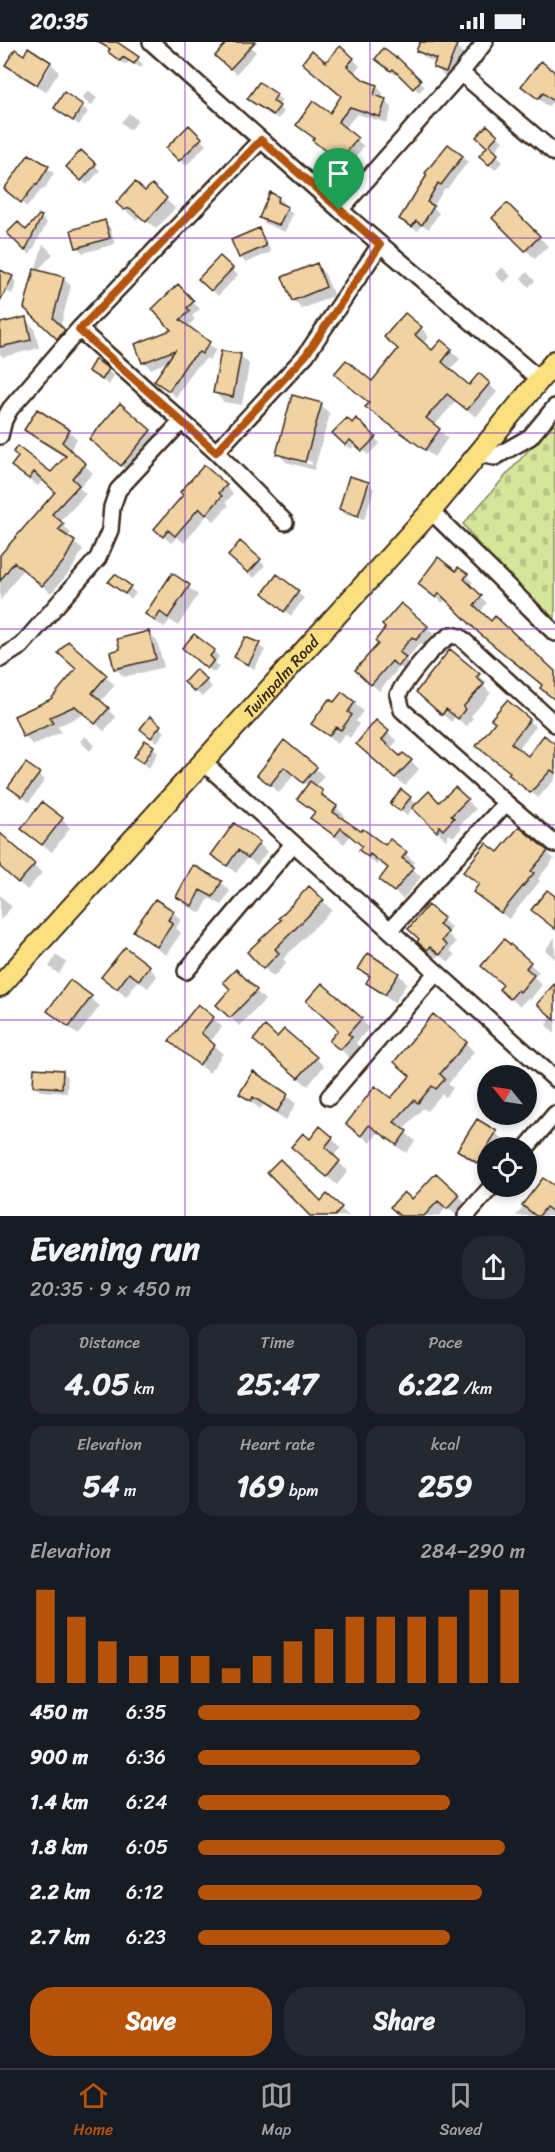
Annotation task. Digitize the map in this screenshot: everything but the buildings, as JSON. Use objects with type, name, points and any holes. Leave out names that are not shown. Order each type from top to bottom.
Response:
[{"type":"main road","name":"Twinpalm Road","points":[[0,986],[431,511],[555,361]]},
{"type":"street","points":[[151,42],[339,210],[539,379]]},
{"type":"street","points":[[339,210],[461,74],[485,42]]},
{"type":"street","points":[[461,74],[555,153]]},
{"type":"street","points":[[0,436],[4,420],[10,409],[79,330],[261,140]]},
{"type":"street","points":[[216,452],[306,355],[380,245]]},
{"type":"street","points":[[79,330],[216,452],[285,522]]},
{"type":"street","points":[[477,454],[495,457],[530,437],[555,407]]},
{"type":"street","points":[[0,659],[21,646],[98,558],[111,530],[112,507],[118,490],[181,422]]},
{"type":"street","points":[[431,511],[555,633]]},
{"type":"street","points":[[555,724],[460,637],[451,635],[442,639],[403,685],[398,695],[402,710],[506,804],[555,844]]},
{"type":"street","points":[[203,762],[555,1079]]},
{"type":"street","points":[[390,930],[506,804]]},
{"type":"street","points":[[186,971],[293,844]]},
{"type":"street","points":[[329,1097],[436,973]]},
{"type":"street","points":[[535,1137],[555,1114]]},
{"type":"street","points":[[466,1216],[482,1197]]},
{"type":"green space","points":[[555,420],[555,624],[502,575],[463,524]]},
{"type":"route","points":[[261,140],[339,210],[380,245],[306,355],[216,452],[79,330],[261,140]]}]
